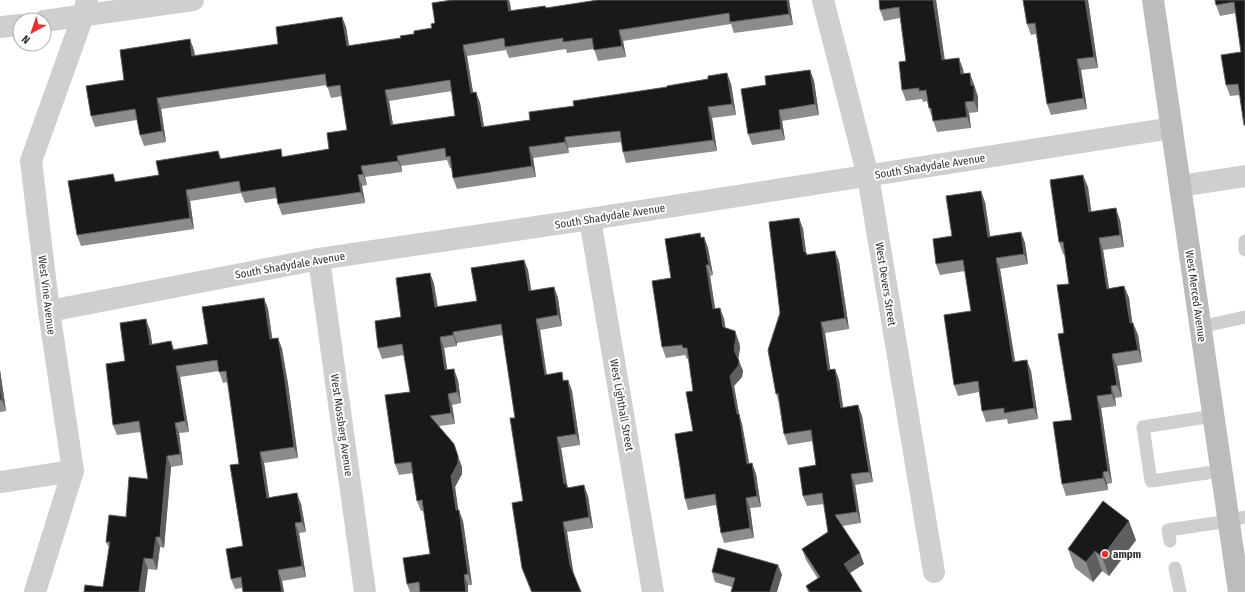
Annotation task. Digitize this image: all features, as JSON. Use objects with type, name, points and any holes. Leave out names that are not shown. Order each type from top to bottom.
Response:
[{"type":"street","points":[[52,18],[85,8],[193,0]]},
{"type":"street","name":"West Devers Street","points":[[823,0],[868,176],[934,572]]},
{"type":"street","name":"West Merced Avenue","points":[[1153,0],[1221,471],[1237,519],[1239,592]]},
{"type":"street","name":"West Vine Avenue","points":[[35,592],[74,471],[49,311],[31,161],[85,8]]},
{"type":"street","points":[[0,27],[12,26]]},
{"type":"street","name":"South Shadydale Avenue","points":[[49,311],[319,259],[590,219],[1172,128]]},
{"type":"street","points":[[1180,186],[1245,176]]},
{"type":"street","name":"West Lighthall Street","points":[[590,219],[653,592]]},
{"type":"street","name":"West Mossberg Avenue","points":[[319,259],[365,592]]},
{"type":"street","points":[[0,482],[74,471]]},
{"type":"lane","points":[[1245,240],[1245,250]]},
{"type":"lane","points":[[1200,327],[1245,317]]},
{"type":"lane","points":[[1213,416],[1143,427],[1144,434],[1152,481],[1221,471]]},
{"type":"lane","points":[[1170,542],[1168,530],[1237,519]]},
{"type":"lane","points":[[1174,568],[1180,592]]},
{"type":"building","points":[[452,0],[507,0],[509,11],[545,6],[546,8],[598,0],[787,0],[789,14],[730,22],[729,13],[619,30],[622,46],[594,50],[592,38],[563,42],[563,38],[505,47],[504,38],[463,45],[471,93],[476,92],[482,127],[530,120],[529,112],[574,106],[573,101],[667,87],[708,79],[708,76],[727,73],[732,104],[708,107],[713,140],[623,152],[620,131],[565,137],[565,142],[529,147],[532,166],[453,178],[450,156],[446,157],[445,148],[397,156],[398,161],[361,166],[363,174],[358,175],[361,192],[278,204],[275,187],[241,192],[239,181],[186,190],[190,218],[77,235],[68,181],[113,174],[115,182],[159,175],[156,161],[218,151],[220,159],[281,149],[282,157],[329,149],[327,133],[347,130],[340,85],[327,87],[325,74],[157,98],[162,131],[140,135],[135,109],[91,116],[86,86],[124,80],[120,50],[190,39],[192,56],[278,44],[276,27],[342,17],[347,46],[401,38],[400,36],[414,34],[414,31],[432,28],[431,24],[435,23],[432,3]],"holes":[[[450,80],[455,116],[391,125],[385,90]]]},
{"type":"building","points":[[879,0],[933,0],[942,60],[959,58],[961,74],[970,73],[971,85],[974,86],[974,101],[965,102],[967,117],[933,121],[926,90],[919,91],[919,88],[902,90],[899,62],[906,61],[899,7],[880,10]]},
{"type":"building","points":[[1023,0],[1085,0],[1094,57],[1077,59],[1083,98],[1047,104],[1035,23],[1027,24]]},
{"type":"building","points":[[1215,0],[1245,0],[1245,125],[1238,84],[1226,85],[1221,55],[1241,52],[1234,2],[1216,5]]},
{"type":"building","points":[[810,70],[815,104],[779,110],[781,129],[748,134],[741,89],[766,85],[765,76]]},
{"type":"building","points":[[1083,175],[1089,212],[1116,208],[1120,235],[1099,238],[1107,289],[1124,286],[1130,323],[1133,323],[1138,350],[1112,354],[1117,385],[1111,386],[1112,394],[1097,396],[1108,471],[1103,472],[1103,478],[1062,484],[1053,422],[1072,420],[1058,334],[1064,333],[1057,285],[1069,284],[1063,242],[1059,242],[1050,180]]},
{"type":"building","points":[[981,191],[988,237],[1021,232],[1024,254],[996,258],[1013,362],[1027,360],[1034,408],[1004,413],[1004,408],[982,411],[978,381],[954,385],[944,315],[971,311],[963,260],[936,264],[933,239],[952,236],[946,196]]},
{"type":"building","points":[[799,218],[804,252],[806,252],[806,255],[835,251],[845,318],[821,322],[828,370],[835,369],[841,408],[858,405],[869,472],[851,474],[857,512],[835,515],[860,553],[844,564],[862,592],[810,592],[806,586],[820,577],[802,549],[828,532],[822,493],[803,496],[799,468],[816,465],[811,430],[784,434],[778,393],[776,394],[768,350],[780,313],[769,222]]},
{"type":"building","points":[[700,233],[701,238],[704,237],[709,265],[706,265],[713,309],[720,308],[723,327],[735,331],[736,337],[734,350],[739,361],[738,366],[730,376],[737,414],[739,414],[747,464],[752,463],[757,496],[746,498],[750,528],[721,533],[715,494],[685,499],[675,434],[693,431],[686,392],[693,391],[687,348],[683,348],[682,345],[662,347],[652,281],[671,278],[665,239]]},
{"type":"building","points":[[524,260],[529,291],[554,287],[558,315],[536,319],[545,375],[562,372],[563,381],[568,380],[576,434],[557,437],[564,484],[566,483],[567,488],[584,485],[589,517],[563,522],[570,565],[581,592],[532,592],[522,568],[512,503],[523,501],[510,418],[515,418],[501,324],[453,332],[453,335],[440,337],[445,370],[454,369],[457,392],[448,394],[451,413],[430,416],[454,444],[458,456],[458,463],[451,476],[456,510],[459,510],[468,574],[464,575],[466,592],[420,592],[419,582],[407,584],[403,558],[430,554],[422,500],[417,501],[411,462],[395,464],[385,395],[410,392],[402,344],[378,348],[375,321],[401,317],[396,278],[430,273],[435,307],[477,301],[471,268]]},
{"type":"building","points":[[264,298],[270,339],[278,338],[294,447],[260,452],[267,498],[297,493],[302,522],[295,523],[302,566],[278,570],[282,592],[243,592],[241,577],[231,579],[226,549],[243,546],[230,465],[239,464],[226,371],[219,372],[217,360],[176,366],[185,421],[175,423],[180,454],[167,456],[160,537],[156,537],[153,559],[144,558],[139,592],[84,592],[85,585],[103,587],[110,542],[106,542],[109,515],[126,517],[129,477],[148,479],[139,421],[113,425],[106,364],[125,361],[120,323],[146,319],[150,345],[171,341],[173,350],[208,344],[202,307]]},
{"type":"building","points":[[0,386],[2,400],[0,400]]},
{"type":"building","points":[[1103,501],[1129,521],[1102,557],[1095,551],[1086,562],[1068,549]]},
{"type":"building","points":[[718,548],[778,565],[770,592],[731,592],[735,578],[712,572]]},
{"type":"place","name":"ampm","points":[[1105,554]]}]
